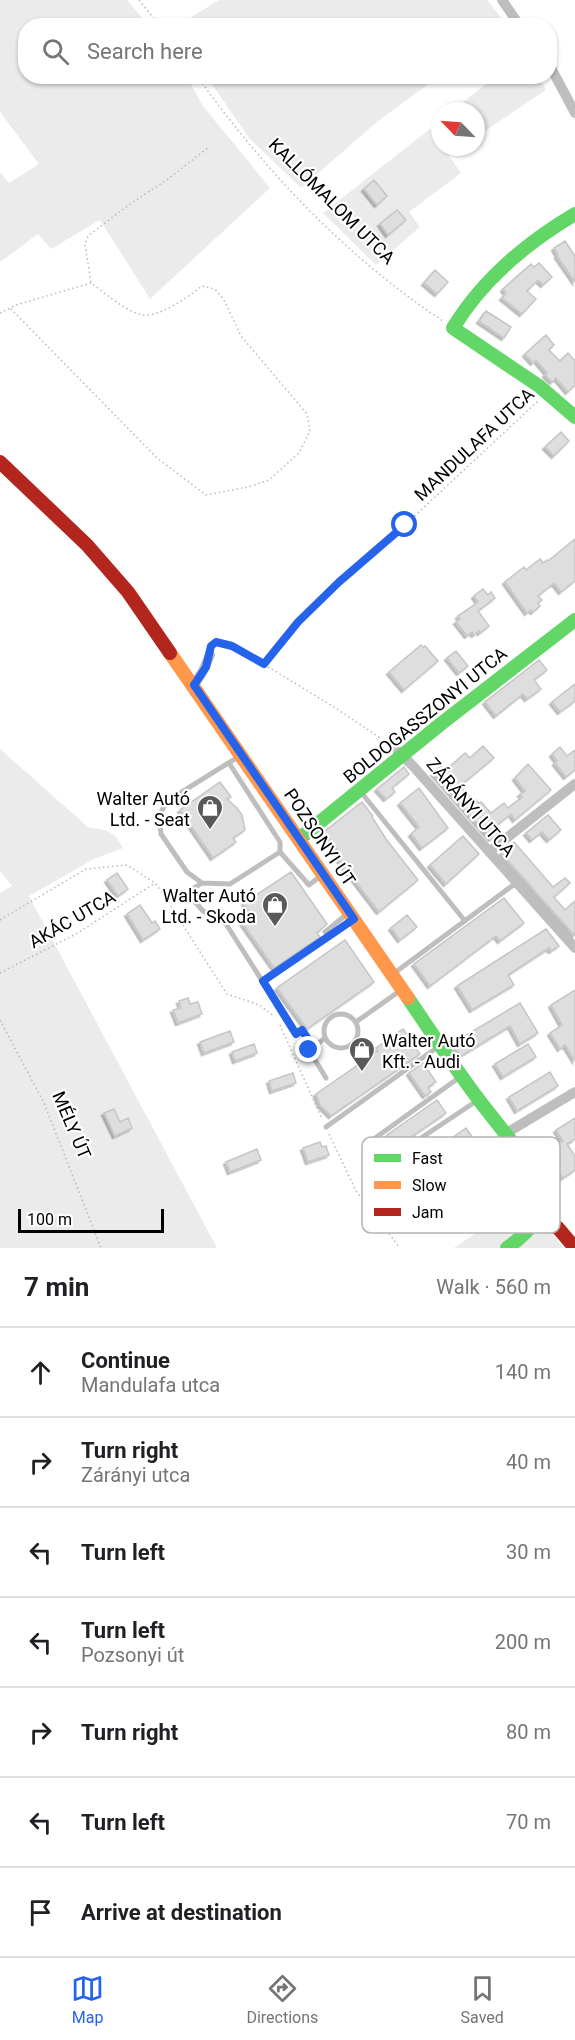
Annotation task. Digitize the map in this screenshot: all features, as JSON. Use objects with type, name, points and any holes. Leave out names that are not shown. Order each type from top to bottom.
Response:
[{"type":"main road","points":[[575,214],[538,238],[485,284],[471,299],[453,328],[547,393],[575,417]]},
{"type":"main road","name":"POZSONYI ÚT","points":[[0,462],[87,545],[129,592],[461,1076],[507,1137]]},
{"type":"main road","name":"BOLDOGASSZONYI UTCA","points":[[299,839],[360,791],[399,752],[575,620]]},
{"type":"main road","points":[[560,1230],[575,1248]]},
{"type":"main road","points":[[507,1248],[526,1233]]},
{"type":"street","points":[[502,0],[514,18]]},
{"type":"street","points":[[557,81],[575,114]]},
{"type":"street","points":[[194,685],[203,672],[210,655]]},
{"type":"street","name":"ZÁRÁNYI UTCA","points":[[399,752],[575,947]]},
{"type":"street","points":[[489,852],[575,784]]},
{"type":"street","points":[[505,1134],[575,1092]]},
{"type":"lane","points":[[202,883],[187,872],[161,834],[159,816],[167,801],[242,755]]},
{"type":"lane","points":[[229,763],[280,842],[280,852],[309,885],[323,874]]},
{"type":"lane","points":[[360,791],[465,921]]},
{"type":"lane","points":[[280,852],[230,884],[202,883],[193,891],[196,903],[203,911],[226,924],[296,1034],[302,1030],[313,1047]]},
{"type":"lane","points":[[392,975],[516,883]]},
{"type":"lane","points":[[263,981],[352,915]]},
{"type":"lane","points":[[325,932],[352,915]]},
{"type":"lane","points":[[356,1022],[402,990]]},
{"type":"lane","points":[[336,1014],[348,1014],[356,1022],[357,1038],[349,1046],[344,1048],[333,1046],[325,1038],[326,1021],[336,1014]]},
{"type":"lane","points":[[325,1038],[309,1050],[326,1078]]},
{"type":"lane","points":[[326,1127],[440,1045]]},
{"type":"lane","points":[[377,1137],[461,1076]]},
{"type":"lane","points":[[422,1137],[478,1100]]},
{"type":"path","points":[[139,0],[154,18]]},
{"type":"path","name":"KALLÓMALOM UTCA","points":[[203,84],[276,174],[348,247],[387,281],[453,328]]},
{"type":"path","points":[[10,308],[157,458],[206,495],[270,480],[299,453],[310,431],[307,414],[241,336],[224,300],[215,289],[202,286],[177,304],[145,315],[134,312],[91,283],[85,245],[88,236],[209,147]]},
{"type":"path","points":[[0,313],[91,283]]},
{"type":"path","name":"MANDULAFA UTCA","points":[[264,664],[298,622],[339,582],[413,518],[547,393]]},
{"type":"path","points":[[210,655],[211,646],[219,642],[242,651],[334,707],[399,752]]},
{"type":"path","points":[[0,920],[86,869],[127,866],[155,883],[227,994],[259,1005],[271,1012],[278,1020],[356,1191],[362,1199]]},
{"type":"path","name":"AKÁC UTCA","points":[[0,974],[76,934],[155,883]]},
{"type":"path","name":"MÉLY ÚT","points":[[0,1020],[44,1103],[101,1248]]},
{"type":"path","points":[[388,1233],[400,1248]]},
{"type":"shaded area","points":[[0,0],[127,0],[142,18],[18,18],[18,84],[191,84],[203,106],[270,188],[150,299],[100,220],[51,249],[38,234],[0,262],[0,172],[9,183],[39,164],[0,112]]},
{"type":"shaded area","points":[[219,0],[487,0],[501,18],[190,18]]},
{"type":"shaded area","points":[[212,84],[428,84],[378,121],[301,188],[249,138]]},
{"type":"shaded area","points":[[486,84],[543,84],[546,90],[485,131],[485,102],[463,102]]},
{"type":"shaded area","points":[[431,128],[431,156],[449,156],[461,173],[409,212],[420,227],[376,265],[323,213]]},
{"type":"shaded area","points":[[0,749],[88,827],[113,834],[123,848],[94,859],[29,896],[217,1248],[0,1248],[0,893],[12,886],[0,871]]},
{"type":"shaded area","points":[[476,1233],[552,1233],[563,1248],[454,1248]]},
{"type":"building","points":[[374,180],[387,196],[377,205],[364,189]]},
{"type":"building","points":[[397,210],[406,220],[388,235],[380,224]]},
{"type":"building","points":[[565,241],[575,256],[575,282],[554,248]]},
{"type":"building","points":[[539,263],[552,277],[543,285],[538,280],[527,291],[536,299],[522,314],[502,298],[506,293],[503,289],[531,264],[534,267]]},
{"type":"building","points":[[435,270],[448,282],[437,294],[424,283]]},
{"type":"building","points":[[486,311],[511,327],[504,338],[479,321]]},
{"type":"building","points":[[546,335],[554,345],[549,350],[560,361],[568,353],[575,361],[575,385],[568,392],[556,378],[552,382],[536,360],[533,363],[525,354]]},
{"type":"building","points":[[561,432],[569,441],[554,456],[545,447]]},
{"type":"building","points":[[575,539],[575,581],[561,592],[554,583],[538,596],[542,600],[538,603],[540,606],[533,612],[531,610],[527,613],[505,582],[524,567],[526,570],[540,559],[543,563],[548,561]]},
{"type":"building","points":[[483,589],[488,595],[491,592],[495,598],[478,611],[489,626],[480,633],[479,631],[474,635],[472,632],[467,636],[456,622],[460,619],[458,616],[478,602],[474,596]]},
{"type":"building","points":[[421,645],[425,646],[438,661],[404,690],[389,672]]},
{"type":"building","points":[[456,651],[468,666],[459,673],[447,658]]},
{"type":"building","points":[[539,660],[547,670],[534,680],[541,689],[527,699],[523,694],[496,716],[485,702]]},
{"type":"building","points":[[575,684],[575,701],[560,712],[552,702]]},
{"type":"building","points":[[483,746],[494,758],[460,786],[474,801],[481,802],[491,813],[504,803],[508,808],[522,797],[520,794],[525,791],[515,778],[528,764],[551,790],[515,820],[511,814],[496,826],[500,831],[491,839],[433,773],[441,766],[445,771],[465,753],[470,758]]},
{"type":"building","points":[[560,747],[567,756],[575,750],[575,770],[566,777],[555,763],[557,761],[552,754]]},
{"type":"building","points":[[404,767],[409,774],[392,788],[395,792],[386,799],[377,789]]},
{"type":"building","points":[[220,782],[231,797],[227,799],[242,815],[245,830],[233,838],[236,842],[213,858],[180,810]]},
{"type":"building","points":[[419,788],[448,828],[422,848],[411,834],[419,827],[400,803]]},
{"type":"building","points":[[362,802],[386,839],[418,880],[379,912],[336,856],[340,853],[324,832]]},
{"type":"building","points":[[548,815],[561,830],[549,840],[542,832],[532,840],[526,833]]},
{"type":"building","points":[[463,836],[479,854],[446,884],[430,865]]},
{"type":"building","points":[[514,842],[553,887],[565,878],[570,883],[554,897],[565,910],[575,901],[575,936],[501,853]]},
{"type":"building","points":[[291,872],[327,924],[317,933],[320,937],[274,968],[239,918],[249,912],[244,903]]},
{"type":"building","points":[[117,873],[128,889],[118,896],[107,880]]},
{"type":"building","points":[[504,898],[524,923],[500,941],[496,936],[430,986],[414,964]]},
{"type":"building","points":[[140,905],[152,923],[155,921],[160,929],[143,940],[127,914]]},
{"type":"building","points":[[407,915],[417,927],[400,940],[391,928]]},
{"type":"building","points":[[546,929],[559,946],[551,951],[549,948],[508,975],[514,985],[472,1010],[457,986]]},
{"type":"building","points":[[345,940],[374,982],[307,1029],[277,988]]},
{"type":"building","points":[[575,990],[575,1061],[565,1045],[560,1049],[550,1033],[562,1025],[551,1005]]},
{"type":"building","points":[[188,998],[190,1004],[198,1002],[202,1014],[178,1023],[173,1010],[181,1008],[179,1001]]},
{"type":"building","points":[[520,1003],[538,1033],[520,1044],[510,1026],[461,1056],[453,1043]]},
{"type":"building","points":[[403,1029],[420,1054],[331,1116],[320,1105],[316,1094],[378,1051],[376,1048]]},
{"type":"building","points":[[230,1031],[234,1042],[204,1053],[200,1042]]},
{"type":"building","points":[[254,1044],[257,1053],[235,1061],[232,1052]]},
{"type":"building","points":[[528,1044],[536,1057],[503,1077],[495,1064]]},
{"type":"building","points":[[423,1063],[436,1082],[428,1087],[431,1092],[425,1096],[409,1073]]},
{"type":"building","points":[[550,1072],[558,1086],[517,1111],[509,1097]]},
{"type":"building","points":[[293,1073],[296,1083],[272,1091],[269,1081]]},
{"type":"building","points":[[437,1100],[446,1113],[411,1137],[388,1137],[387,1135]]},
{"type":"building","points":[[114,1109],[120,1122],[128,1118],[132,1128],[115,1136],[104,1113]]},
{"type":"building","points":[[575,1118],[575,1139],[567,1144],[575,1156],[575,1170],[563,1178],[560,1173],[560,1143],[563,1141],[556,1130]]},
{"type":"building","points":[[466,1128],[472,1137],[453,1137]]},
{"type":"building","points":[[320,1142],[322,1147],[326,1146],[329,1155],[308,1162],[303,1148]]},
{"type":"building","points":[[257,1149],[261,1160],[230,1172],[226,1162]]},
{"type":"traffic: fast","points":[[575,214],[539,237],[492,278],[453,328],[539,386],[575,417]]},
{"type":"traffic: fast","points":[[299,839],[442,723],[575,620]]},
{"type":"traffic: fast","points":[[408,998],[461,1075],[508,1137]]},
{"type":"traffic: fast","points":[[507,1248],[525,1233]]},
{"type":"traffic: slow","points":[[170,653],[408,998]]},
{"type":"traffic: jam","points":[[0,462],[87,545],[128,592],[170,653]]},
{"type":"traffic: jam","points":[[560,1230],[575,1248]]},
{"type":"place","name":"Walter Autó Ltd. - Seat","points":[[210,831]]},
{"type":"place","name":"Walter Autó Ltd. - Skoda","points":[[275,928]]},
{"type":"place","name":"Walter Autó Kft. - Audi","points":[[362,1073]]},
{"type":"route","points":[[309,1050],[313,1047],[302,1030],[296,1034],[263,981],[354,919],[194,685],[206,667],[211,646],[216,642],[232,646],[264,664],[298,622],[339,582],[405,525]]}]
